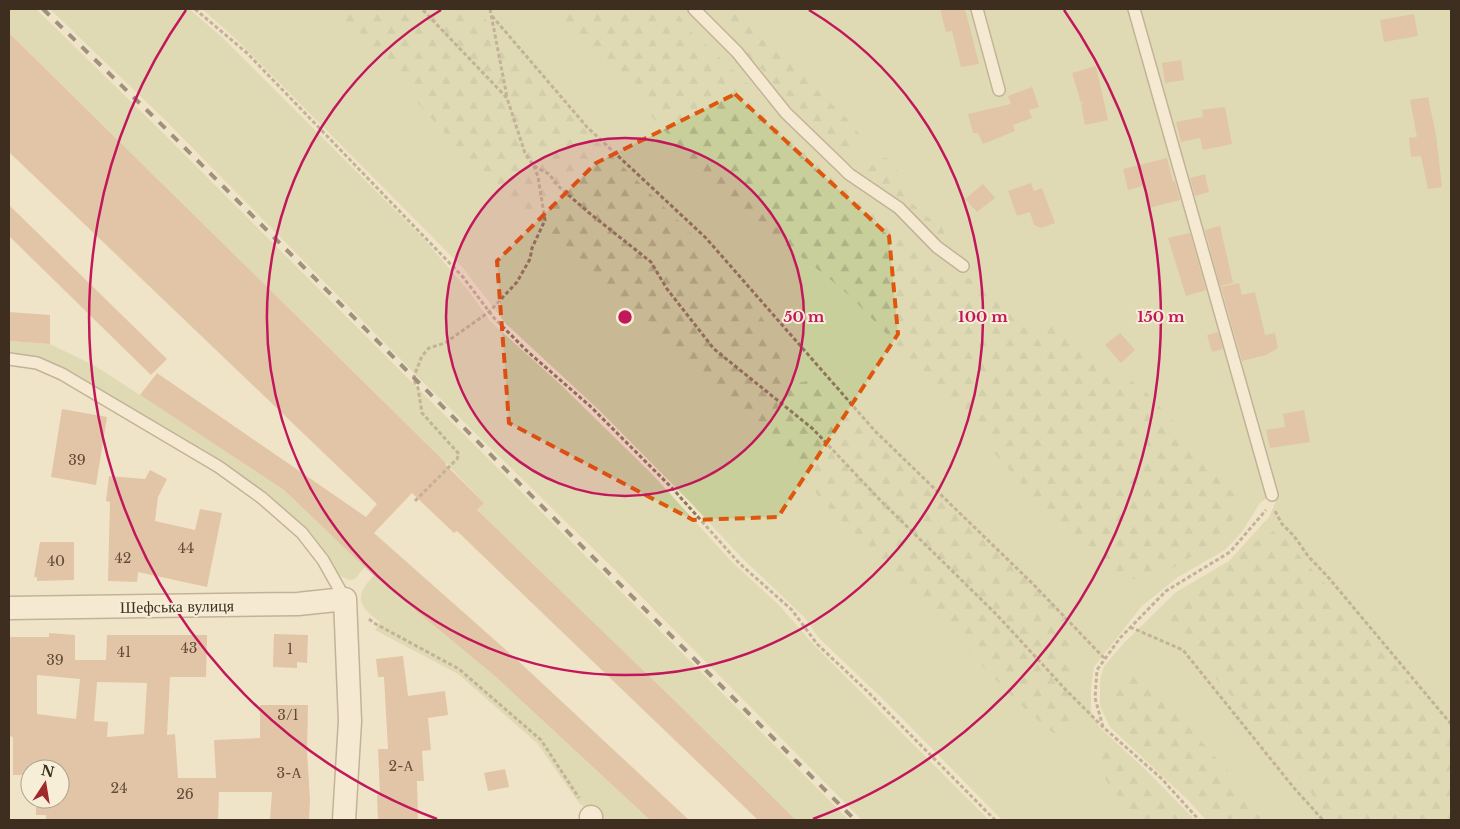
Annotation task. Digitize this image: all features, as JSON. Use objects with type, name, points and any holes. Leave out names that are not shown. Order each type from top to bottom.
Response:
[{"type":"street","name":"Шефська вулиця","points":[[9,608],[298,604],[345,599]]},
{"type":"street","points":[[344,820],[350,721],[345,599]]},
{"type":"lane","points":[[694,9],[737,52],[786,113],[849,174],[899,208],[937,247],[963,266]]},
{"type":"lane","points":[[977,9],[999,90]]},
{"type":"lane","points":[[1134,9],[1272,497]]},
{"type":"lane","points":[[9,358],[37,363],[62,374],[219,467],[262,498],[302,533],[323,560],[345,599]]},
{"type":"path","points":[[195,9],[246,53],[464,277],[489,312],[527,351],[590,406],[659,475],[739,563],[792,610],[817,644],[995,820]]},
{"type":"path","points":[[422,9],[507,98]]},
{"type":"path","points":[[415,502],[457,459],[459,454],[422,413],[418,388],[413,379],[422,356],[429,348],[445,342],[489,312],[517,282],[530,259],[532,248],[545,220],[538,177],[534,166],[525,153],[507,98],[490,9]]},
{"type":"path","points":[[492,16],[587,127],[706,238],[875,431],[1026,577],[1105,659]]},
{"type":"path","points":[[534,166],[550,174],[558,186],[651,262],[667,289],[714,349],[813,429],[880,500],[997,615],[1066,690],[1161,778],[1199,820]]},
{"type":"path","points":[[1104,727],[1095,698],[1097,670],[1120,638],[1166,591],[1230,552],[1263,515],[1272,497]]},
{"type":"path","points":[[1272,497],[1276,514],[1282,524],[1451,724]]},
{"type":"path","points":[[345,599],[374,623],[459,670],[540,740],[591,819]]},
{"type":"path","points":[[1130,628],[1182,650],[1294,788],[1323,820]]},
{"type":"highlighted area","points":[[735,94],[889,236],[898,334],[778,517],[693,520],[509,423],[497,261],[596,163]]},
{"type":"green space","points":[[9,9],[36,9],[155,125],[849,820],[796,820],[477,510],[484,503],[446,463],[9,33]]},
{"type":"green space","points":[[50,9],[189,9],[223,38],[423,238],[468,290],[491,322],[561,385],[653,475],[732,562],[779,605],[814,645],[989,820],[862,820],[609,564],[416,375],[164,119]]},
{"type":"green space","points":[[202,9],[688,9],[741,63],[791,124],[849,180],[899,214],[932,249],[962,271],[969,266],[941,243],[892,196],[857,171],[811,132],[701,9],[1128,9],[1268,497],[1260,503],[1242,532],[1225,550],[1178,577],[1142,606],[1094,667],[1091,711],[1099,727],[1145,769],[1195,820],[1002,820],[889,705],[819,638],[804,617],[741,557],[691,503],[600,411],[506,324],[462,267],[238,41]]},
{"type":"green space","points":[[327,9],[476,9],[562,107],[704,246],[770,329],[783,366],[791,379],[797,383],[812,380],[826,388],[1014,559],[1054,600],[1070,625],[1073,640],[1074,658],[1071,710],[1069,721],[1064,731],[1060,734],[1053,733],[1024,708],[858,541],[737,404],[716,383],[664,342],[580,258],[476,168],[414,99]]},
{"type":"green space","points":[[555,9],[675,9],[688,29],[742,78],[829,168],[875,208],[913,236],[944,272],[957,277],[977,279],[983,282],[994,292],[1009,312],[1023,322],[1031,324],[1051,323],[1068,330],[1116,375],[1121,378],[1128,378],[1148,394],[1211,461],[1236,491],[1238,501],[1231,525],[1217,540],[1163,574],[1146,580],[1129,579],[1120,576],[1091,555],[1068,534],[1017,479],[930,379],[850,296],[787,246],[748,221],[730,204]]},
{"type":"green space","points":[[705,9],[736,9],[852,124],[864,141],[859,152],[854,155],[848,155],[812,128],[763,71]]},
{"type":"green space","points":[[1138,9],[1451,9],[1451,820],[1206,820],[1189,801],[1110,727],[1100,706],[1100,680],[1104,666],[1124,643],[1176,592],[1229,561],[1269,517],[1279,494],[1277,494]]},
{"type":"green space","points":[[883,158],[887,158],[892,162],[900,175],[900,188],[903,194],[923,214],[942,226],[943,240],[868,171],[869,167]]},
{"type":"green space","points":[[9,341],[50,344],[95,366],[114,378],[284,490],[365,567],[355,579],[349,580],[340,576],[326,558],[222,464],[64,368],[38,357],[9,352]]},
{"type":"green space","points":[[1274,531],[1279,531],[1283,534],[1303,560],[1360,621],[1451,734],[1451,820],[1332,820],[1257,724],[1190,650],[1166,628],[1161,619],[1162,613],[1178,598],[1223,570],[1253,543]]},
{"type":"green space","points":[[374,576],[496,677],[650,820],[600,820],[579,803],[537,743],[458,674],[375,630],[380,622],[367,611],[361,600],[363,589]]},
{"type":"green space","points":[[1129,672],[1141,677],[1163,694],[1216,758],[1278,820],[1213,820],[1159,765],[1134,744],[1119,725],[1113,705],[1113,695],[1117,685],[1123,675]]},
{"type":"green space","points":[[1095,746],[1103,747],[1181,820],[1139,820],[1117,795],[1103,775],[1095,755]]},
{"type":"building","points":[[940,9],[965,9],[979,64],[961,67],[952,31],[946,32]]},
{"type":"building","points":[[1414,14],[1418,36],[1384,42],[1380,20]]},
{"type":"building","points":[[9,33],[446,463],[484,503],[477,510],[796,820],[758,820],[457,531],[454,533],[412,493],[374,533],[515,658],[689,820],[650,820],[496,677],[374,576],[284,490],[140,395],[157,373],[366,517],[377,504],[9,152]]},
{"type":"building","points":[[1181,60],[1184,80],[1165,83],[1162,63]]},
{"type":"building","points":[[1096,66],[1108,120],[1085,125],[1081,105],[1084,102],[1081,103],[1072,73]]},
{"type":"building","points":[[1032,87],[1039,107],[1029,110],[1032,118],[1013,125],[1015,131],[983,144],[978,133],[973,133],[968,114],[1011,104],[1008,96]]},
{"type":"building","points":[[1428,97],[1436,135],[1442,187],[1428,189],[1421,156],[1411,157],[1409,138],[1417,137],[1410,100]]},
{"type":"building","points":[[1225,107],[1232,144],[1203,150],[1200,138],[1181,142],[1176,122],[1203,117],[1202,110]]},
{"type":"building","points":[[1167,158],[1180,200],[1149,208],[1143,186],[1128,190],[1123,169]]},
{"type":"building","points":[[1205,174],[1209,192],[1195,196],[1190,178]]},
{"type":"building","points":[[1031,183],[1034,191],[1042,188],[1055,223],[1041,228],[1034,225],[1030,212],[1017,216],[1008,191]]},
{"type":"building","points":[[983,184],[995,198],[977,212],[965,199]]},
{"type":"building","points":[[9,205],[167,359],[151,375],[9,236]]},
{"type":"building","points":[[1220,226],[1233,283],[1220,286],[1205,230]]},
{"type":"building","points":[[1190,233],[1206,290],[1186,296],[1168,238]]},
{"type":"building","points":[[1239,283],[1242,295],[1255,292],[1265,335],[1275,333],[1278,348],[1266,355],[1242,361],[1221,287]]},
{"type":"building","points":[[9,312],[50,315],[50,344],[9,341]]},
{"type":"building","points":[[1218,332],[1223,349],[1212,352],[1207,335]]},
{"type":"building","points":[[1120,333],[1135,350],[1121,363],[1105,345]]},
{"type":"building","points":[[62,409],[107,417],[96,485],[51,477]]},
{"type":"building","points":[[1304,410],[1310,442],[1270,448],[1266,430],[1285,427],[1283,414]]},
{"type":"building","points":[[150,470],[167,479],[158,497],[155,521],[195,530],[200,509],[222,513],[207,587],[138,572],[137,582],[108,581],[110,502],[106,501],[109,476],[145,479]]},
{"type":"building","points":[[40,542],[74,542],[74,580],[37,581],[37,577],[34,577]]},
{"type":"building","points":[[49,633],[75,635],[75,660],[106,660],[107,635],[207,635],[206,677],[170,677],[167,735],[175,734],[178,778],[216,778],[214,740],[260,738],[260,705],[308,705],[309,820],[270,820],[272,792],[219,792],[218,820],[46,820],[46,815],[36,815],[36,809],[70,809],[70,759],[20,759],[20,775],[13,775],[13,737],[9,736],[9,637],[49,637]],"holes":[[[37,675],[80,679],[76,719],[37,714]],[[97,682],[147,683],[144,734],[107,737],[108,722],[94,721]]]},
{"type":"building","points":[[274,634],[308,635],[307,663],[297,662],[297,668],[273,667]]},
{"type":"building","points":[[403,656],[408,696],[445,691],[448,715],[428,718],[431,750],[422,751],[424,781],[417,781],[418,820],[378,820],[377,795],[380,795],[378,749],[388,749],[384,677],[378,677],[376,659]]},
{"type":"building","points":[[505,769],[509,787],[488,791],[484,773]]},
{"type":"railway","points":[[43,9],[159,122],[855,820]]}]
